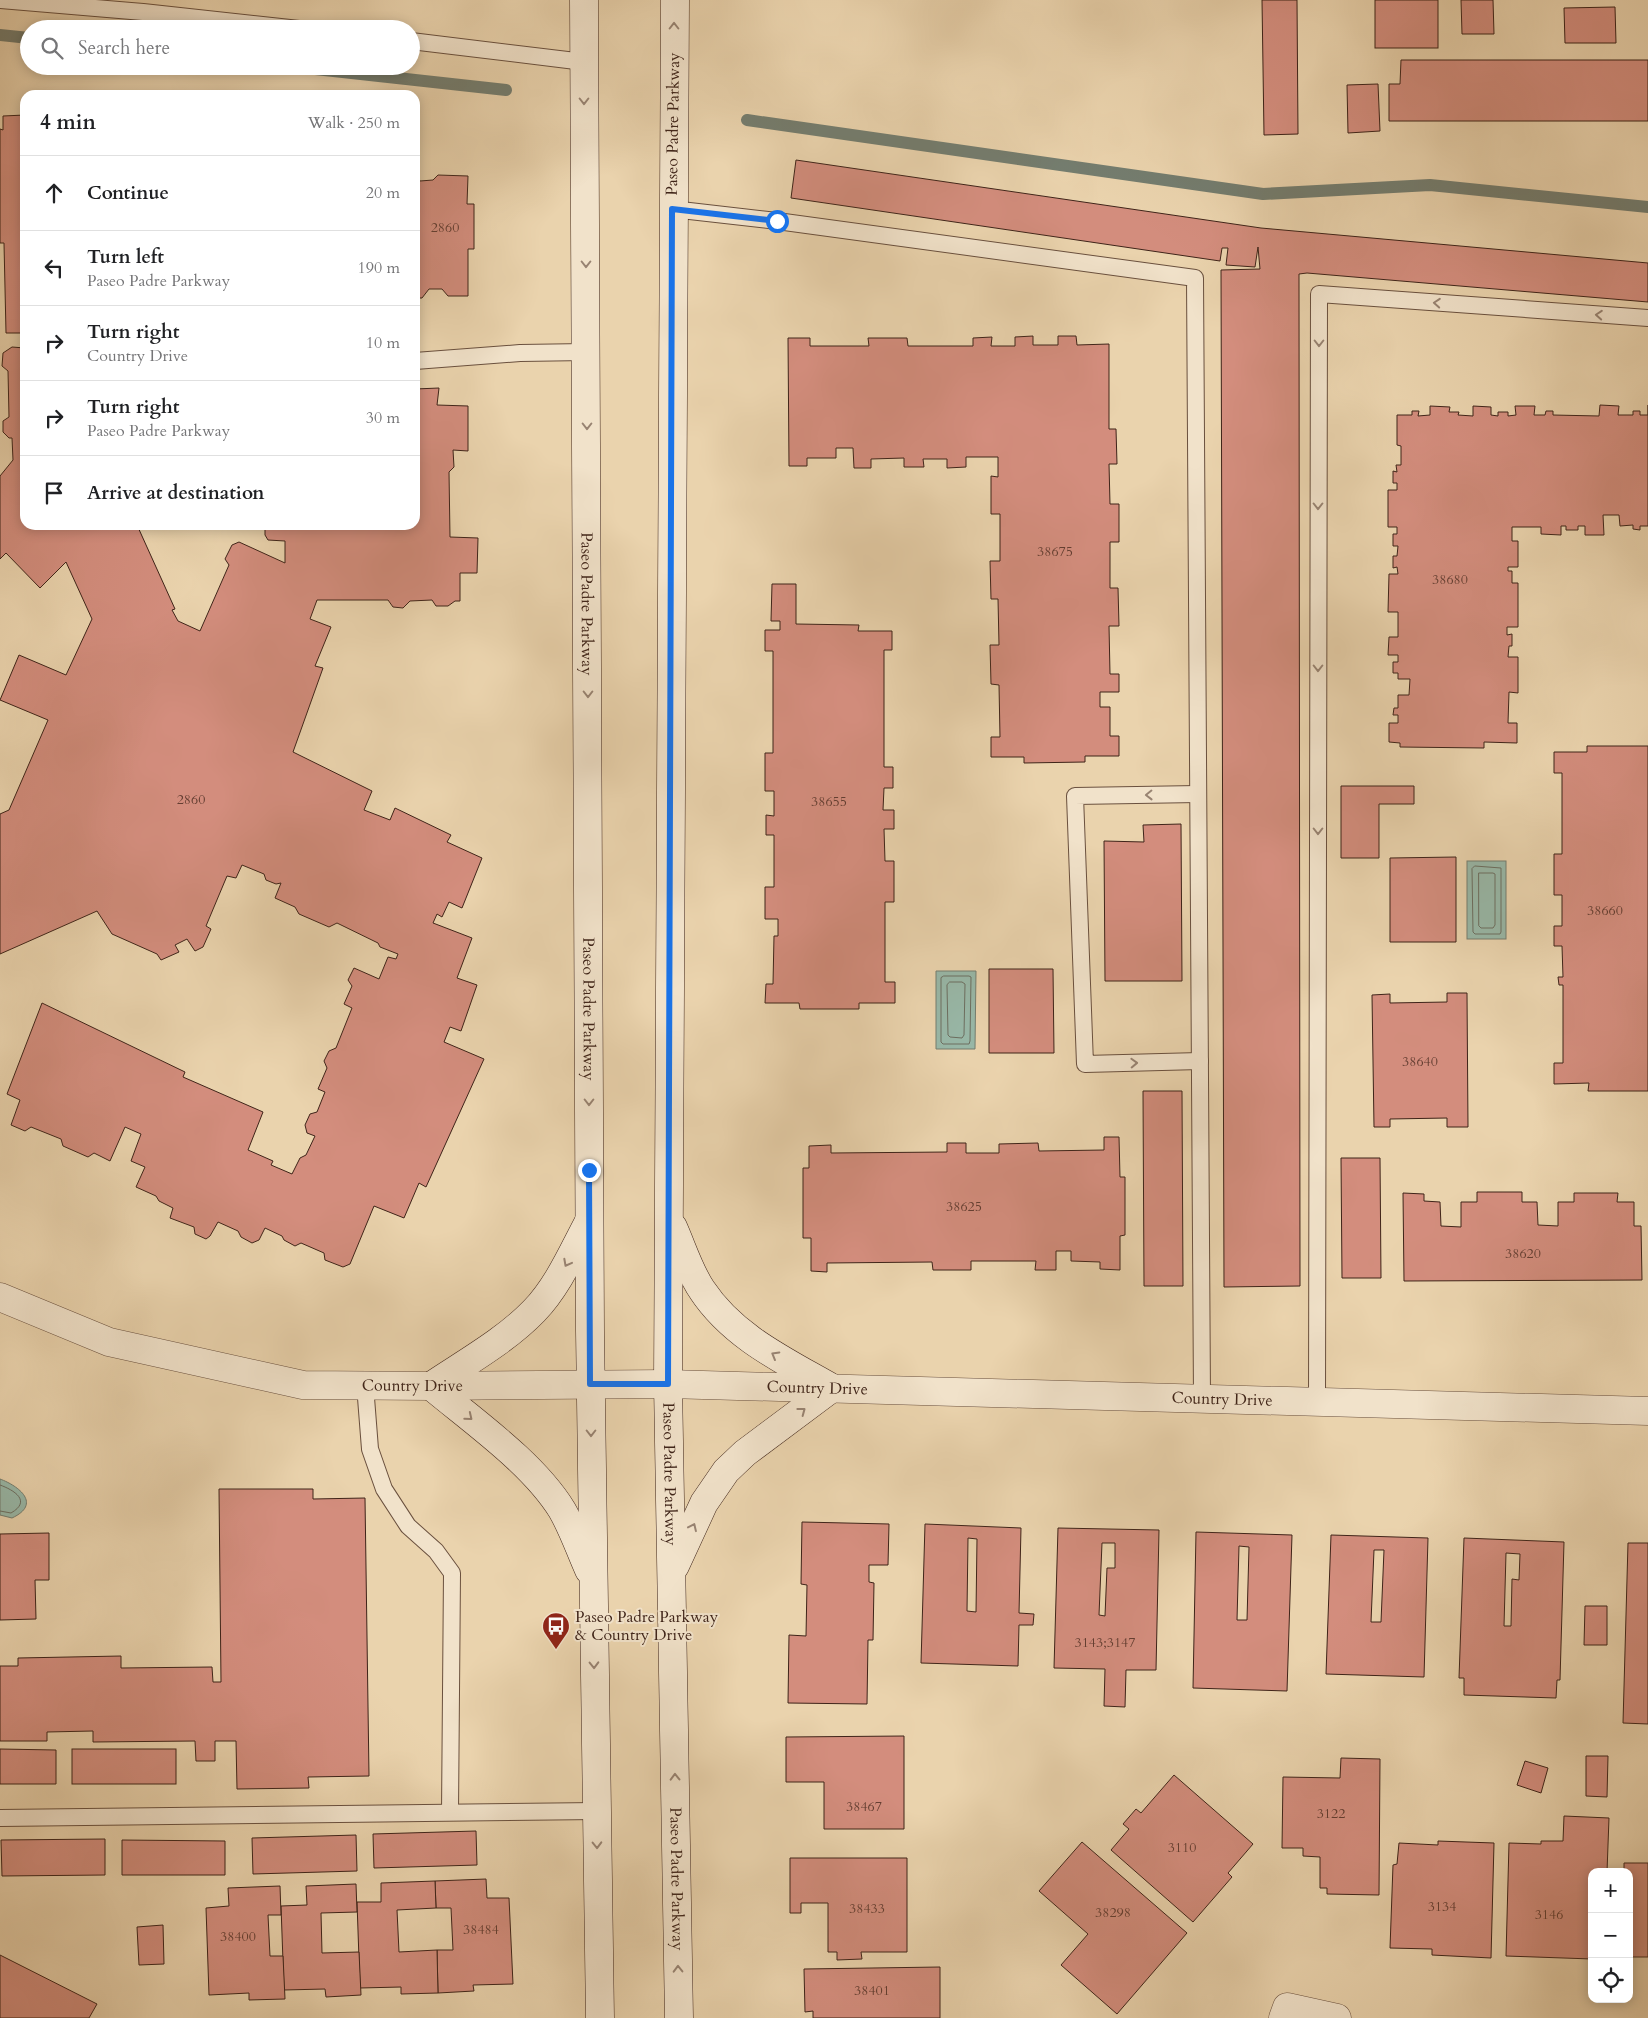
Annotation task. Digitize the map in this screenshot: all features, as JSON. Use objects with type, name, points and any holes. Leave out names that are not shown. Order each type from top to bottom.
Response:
[{"type":"main road","name":"Paseo Padre Parkway","points":[[584,0],[590,1384],[600,2018]]},
{"type":"main road","name":"Paseo Padre Parkway","points":[[674,0],[668,1384],[678,2018]]},
{"type":"main road","points":[[669,1219],[701,1289],[724,1317],[754,1342],[832,1388],[746,1453],[726,1471],[704,1503],[672,1572]]},
{"type":"main road","points":[[590,1220],[557,1281],[534,1312],[505,1336],[432,1386],[512,1452],[533,1474],[562,1510],[593,1578]]},
{"type":"main road","name":"Country Drive","points":[[0,1297],[109,1342],[303,1385],[668,1384],[1648,1411]]},
{"type":"main road","points":[[1285,2013],[1337,2018]]},
{"type":"lane","points":[[0,0],[216,20]]},
{"type":"lane","points":[[420,42],[584,62]]},
{"type":"lane","points":[[672,209],[777,221],[1195,278],[1202,1398]]},
{"type":"lane","points":[[1317,1402],[1319,294],[1648,318]]},
{"type":"lane","points":[[420,361],[520,353],[586,352]]},
{"type":"lane","points":[[1198,794],[1075,796],[1086,1064],[1200,1061]]},
{"type":"lane","points":[[365,1385],[370,1449],[384,1489],[408,1526],[436,1551],[452,1573],[450,1812]]},
{"type":"lane","points":[[0,1818],[597,1811]]},
{"type":"water","points":[[1467,861],[1506,861],[1506,939],[1467,939]]},
{"type":"water","points":[[936,971],[976,971],[975,1049],[936,1049]]},
{"type":"water","points":[[0,1479],[20,1491],[26,1501],[21,1513],[12,1518],[0,1515]]},
{"type":"building","points":[[1262,0],[1297,0],[1298,134],[1264,135]]},
{"type":"building","points":[[1375,0],[1438,0],[1438,48],[1375,48]]},
{"type":"building","points":[[1461,0],[1493,0],[1494,34],[1462,34]]},
{"type":"building","points":[[1615,7],[1616,43],[1565,43],[1564,8]]},
{"type":"building","points":[[1401,60],[1648,60],[1648,121],[1389,121],[1389,84],[1400,84]]},
{"type":"building","points":[[1378,84],[1380,131],[1348,133],[1347,85]]},
{"type":"building","points":[[20,115],[20,333],[6,333],[4,243],[0,243],[0,129],[3,130],[3,116]]},
{"type":"building","points":[[796,160],[1261,228],[1648,263],[1648,302],[1307,273],[1299,274],[1300,1286],[1224,1287],[1221,270],[1260,269],[1258,247],[1255,267],[1226,265],[1228,248],[1222,248],[1220,261],[791,198]]},
{"type":"building","points":[[438,175],[468,176],[467,204],[474,204],[474,249],[468,249],[468,296],[448,296],[442,289],[429,289],[420,298],[420,181],[433,180]]},
{"type":"building","points":[[1033,336],[1033,345],[1058,345],[1058,336],[1076,336],[1077,345],[1109,344],[1109,429],[1116,429],[1117,464],[1109,464],[1110,504],[1119,504],[1119,542],[1110,542],[1110,588],[1118,588],[1119,626],[1109,626],[1110,674],[1119,674],[1119,692],[1100,692],[1100,707],[1110,707],[1110,736],[1119,736],[1119,756],[1085,756],[1085,762],[1024,763],[1024,757],[991,757],[991,737],[1000,737],[999,685],[991,684],[990,645],[999,645],[998,599],[991,599],[990,561],[1000,561],[1000,514],[991,514],[991,476],[998,477],[998,457],[966,457],[966,467],[947,468],[947,459],[923,459],[924,467],[904,467],[904,458],[871,459],[871,468],[854,468],[853,448],[836,448],[836,458],[807,458],[807,466],[789,466],[788,338],[810,338],[810,346],[869,346],[868,338],[907,338],[908,346],[973,346],[973,338],[992,337],[991,346],[1015,346],[1015,337]]},
{"type":"building","points":[[12,347],[20,348],[20,530],[139,530],[175,609],[172,610],[178,621],[200,631],[229,565],[225,559],[232,545],[239,542],[285,563],[285,541],[268,540],[265,530],[420,530],[420,389],[439,388],[437,405],[468,406],[468,451],[453,450],[454,467],[449,472],[450,537],[478,538],[477,573],[460,573],[460,601],[455,601],[448,606],[436,606],[432,600],[410,601],[403,608],[393,607],[388,600],[317,600],[310,619],[331,627],[315,666],[323,668],[293,752],[372,791],[364,810],[390,820],[395,808],[451,835],[447,842],[482,858],[462,908],[449,902],[442,917],[437,914],[433,923],[472,938],[457,978],[477,985],[461,1031],[450,1027],[444,1042],[484,1059],[426,1187],[419,1183],[404,1218],[374,1206],[350,1264],[343,1267],[325,1260],[324,1253],[301,1243],[295,1246],[284,1240],[282,1236],[265,1228],[259,1240],[252,1243],[241,1237],[238,1231],[218,1222],[210,1236],[206,1239],[195,1234],[194,1227],[170,1218],[173,1208],[159,1201],[156,1196],[136,1187],[145,1167],[131,1161],[141,1134],[125,1127],[110,1161],[94,1153],[88,1157],[63,1146],[61,1139],[31,1127],[25,1131],[11,1125],[20,1100],[7,1094],[42,1003],[185,1072],[183,1077],[263,1112],[248,1150],[273,1161],[271,1165],[292,1174],[300,1158],[306,1155],[315,1136],[307,1133],[305,1125],[310,1114],[317,1112],[325,1092],[318,1089],[327,1068],[324,1061],[329,1051],[336,1048],[352,1008],[344,1004],[352,986],[348,980],[354,968],[379,979],[388,957],[396,959],[398,954],[380,947],[378,943],[337,923],[329,927],[299,914],[295,907],[275,898],[281,883],[276,884],[266,880],[264,874],[242,865],[236,878],[227,876],[206,926],[211,929],[203,947],[195,951],[187,939],[175,945],[179,952],[161,960],[157,954],[112,934],[97,911],[0,954],[0,814],[9,810],[48,720],[0,700],[19,655],[66,675],[92,619],[66,562],[40,588],[6,553],[0,559],[0,476],[13,460],[12,438],[9,438],[3,432],[3,421],[9,417],[8,371],[2,366],[3,353]]},
{"type":"building","points":[[1600,405],[1619,406],[1618,415],[1633,415],[1633,411],[1640,411],[1640,415],[1648,415],[1648,526],[1640,526],[1640,530],[1633,529],[1633,525],[1620,526],[1619,515],[1603,515],[1604,535],[1585,535],[1585,526],[1578,526],[1578,530],[1566,530],[1566,526],[1561,526],[1561,535],[1541,534],[1541,527],[1512,527],[1512,541],[1518,541],[1518,567],[1508,567],[1508,571],[1512,571],[1512,583],[1518,583],[1518,627],[1507,627],[1507,635],[1512,634],[1512,646],[1509,646],[1508,657],[1518,657],[1518,693],[1509,692],[1508,723],[1517,723],[1517,743],[1484,742],[1484,748],[1400,747],[1400,743],[1389,742],[1389,723],[1398,723],[1398,715],[1393,715],[1394,708],[1398,708],[1398,695],[1409,695],[1410,679],[1398,679],[1398,673],[1393,673],[1393,662],[1398,662],[1398,655],[1388,655],[1389,637],[1398,637],[1398,612],[1388,612],[1389,574],[1398,574],[1397,567],[1393,568],[1393,556],[1397,556],[1398,546],[1393,546],[1393,534],[1397,534],[1397,527],[1388,527],[1388,490],[1397,490],[1397,483],[1393,483],[1393,471],[1397,472],[1396,465],[1401,465],[1401,446],[1397,445],[1397,415],[1412,415],[1412,411],[1419,411],[1418,416],[1430,415],[1430,406],[1450,407],[1449,412],[1459,412],[1458,415],[1473,416],[1473,406],[1491,407],[1491,415],[1498,416],[1498,412],[1508,412],[1508,416],[1516,415],[1515,406],[1535,406],[1534,415],[1545,415],[1546,411],[1553,411],[1553,415],[1599,416]]},
{"type":"building","points":[[772,584],[796,584],[796,624],[859,625],[858,631],[892,631],[892,650],[884,650],[884,767],[893,767],[893,788],[884,788],[883,810],[894,810],[894,829],[884,829],[885,861],[894,861],[894,902],[885,902],[885,982],[895,982],[895,1003],[859,1003],[859,1009],[800,1009],[799,1003],[765,1003],[766,984],[773,984],[774,936],[778,936],[778,919],[765,919],[765,887],[774,887],[774,835],[766,835],[766,815],[774,816],[774,791],[765,791],[765,753],[773,753],[773,651],[765,651],[765,630],[780,630],[780,621],[771,621]]},
{"type":"building","points":[[1587,746],[1648,746],[1648,1091],[1588,1091],[1589,1083],[1554,1084],[1554,1063],[1563,1063],[1563,985],[1559,985],[1558,977],[1563,977],[1562,946],[1554,946],[1554,926],[1562,926],[1562,895],[1554,895],[1554,854],[1562,854],[1562,773],[1554,773],[1554,752],[1587,752]]},
{"type":"building","points":[[1341,786],[1414,786],[1414,804],[1379,804],[1379,858],[1341,858]]},
{"type":"building","points":[[1181,824],[1182,981],[1105,981],[1104,841],[1144,842],[1143,825]]},
{"type":"building","points":[[1456,857],[1456,942],[1390,942],[1390,858]]},
{"type":"building","points":[[989,969],[1053,969],[1054,1053],[989,1053]]},
{"type":"building","points":[[1447,993],[1467,993],[1468,1127],[1447,1127],[1447,1118],[1390,1119],[1390,1127],[1374,1127],[1372,995],[1390,994],[1390,1003],[1447,1002]]},
{"type":"building","points":[[1143,1091],[1182,1091],[1183,1286],[1144,1286]]},
{"type":"building","points":[[1104,1137],[1119,1137],[1120,1177],[1125,1177],[1125,1235],[1120,1236],[1120,1270],[1100,1269],[1100,1262],[1071,1261],[1071,1251],[1056,1251],[1056,1270],[1035,1270],[1036,1261],[971,1261],[971,1270],[933,1270],[932,1262],[827,1263],[827,1272],[811,1271],[811,1238],[803,1238],[803,1168],[809,1168],[809,1146],[831,1145],[831,1153],[947,1152],[947,1143],[966,1143],[966,1153],[999,1153],[999,1144],[1038,1143],[1039,1151],[1104,1150]]},
{"type":"building","points":[[1341,1158],[1380,1158],[1381,1278],[1342,1278]]},
{"type":"building","points":[[1477,1192],[1522,1192],[1522,1202],[1537,1202],[1538,1225],[1558,1226],[1558,1202],[1574,1202],[1574,1193],[1618,1193],[1617,1202],[1634,1202],[1634,1226],[1641,1226],[1642,1280],[1404,1281],[1403,1193],[1424,1194],[1424,1201],[1440,1202],[1441,1226],[1461,1227],[1461,1202],[1477,1202]]},
{"type":"building","points":[[219,1489],[313,1489],[313,1499],[365,1498],[369,1776],[308,1777],[309,1788],[237,1789],[236,1741],[215,1741],[215,1761],[196,1761],[195,1741],[93,1742],[93,1731],[47,1732],[47,1741],[0,1741],[0,1666],[18,1666],[18,1658],[121,1656],[121,1668],[212,1667],[213,1682],[221,1682]]},
{"type":"building","points":[[802,1522],[889,1524],[888,1565],[869,1565],[869,1582],[874,1583],[873,1640],[868,1640],[867,1704],[788,1703],[789,1635],[806,1636],[807,1585],[801,1584]]},
{"type":"building","points":[[925,1524],[1021,1528],[1019,1613],[1034,1614],[1033,1625],[1019,1625],[1018,1666],[921,1663]],"holes":[[[968,1538],[977,1539],[976,1612],[967,1611]]]},
{"type":"building","points":[[1058,1528],[1159,1530],[1156,1670],[1126,1670],[1125,1707],[1104,1706],[1105,1669],[1054,1668]],"holes":[[[1102,1543],[1115,1543],[1115,1568],[1107,1568],[1105,1616],[1099,1615]]]},
{"type":"building","points":[[1196,1532],[1292,1535],[1287,1691],[1193,1688]],"holes":[[[1239,1546],[1249,1547],[1247,1620],[1237,1620]]]},
{"type":"building","points":[[49,1533],[49,1580],[35,1580],[36,1619],[0,1620],[0,1534]]},
{"type":"building","points":[[1331,1535],[1428,1538],[1424,1677],[1326,1674]],"holes":[[[1374,1550],[1384,1550],[1381,1622],[1371,1622]]]},
{"type":"building","points":[[1464,1538],[1564,1542],[1560,1680],[1557,1680],[1556,1698],[1464,1695],[1464,1678],[1459,1678]],"holes":[[[1506,1553],[1520,1554],[1519,1580],[1512,1579],[1511,1626],[1504,1626]]]},
{"type":"building","points":[[1628,1543],[1648,1543],[1648,1724],[1623,1723]]},
{"type":"building","points":[[1585,1606],[1607,1606],[1607,1645],[1584,1645]]},
{"type":"building","points":[[904,1736],[904,1829],[824,1829],[824,1782],[786,1782],[786,1737]]},
{"type":"building","points":[[0,1749],[56,1750],[56,1784],[0,1784]]},
{"type":"building","points":[[72,1749],[176,1749],[176,1784],[72,1784]]},
{"type":"building","points":[[1586,1756],[1608,1756],[1607,1797],[1586,1796]]},
{"type":"building","points":[[1341,1758],[1380,1759],[1379,1895],[1327,1894],[1327,1888],[1320,1888],[1320,1857],[1303,1856],[1303,1848],[1282,1848],[1283,1777],[1340,1778]]},
{"type":"building","points":[[1525,1761],[1548,1768],[1541,1793],[1517,1785]]},
{"type":"building","points":[[1174,1775],[1253,1844],[1228,1873],[1232,1877],[1193,1922],[1111,1850],[1129,1829],[1123,1824],[1136,1809],[1141,1813]]},
{"type":"building","points":[[1564,1816],[1609,1818],[1607,1868],[1588,1868],[1588,1959],[1506,1956],[1509,1843],[1541,1844],[1541,1841],[1563,1841]]},
{"type":"building","points":[[476,1831],[477,1865],[374,1868],[373,1834]]},
{"type":"building","points":[[356,1835],[357,1871],[253,1874],[252,1838]]},
{"type":"building","points":[[105,1839],[105,1875],[2,1876],[1,1840]]},
{"type":"building","points":[[122,1840],[225,1841],[225,1875],[122,1875]]},
{"type":"building","points":[[1438,1841],[1494,1843],[1491,1958],[1432,1955],[1432,1949],[1390,1948],[1393,1865],[1397,1864],[1399,1843],[1438,1845]]},
{"type":"building","points":[[1082,1842],[1187,1933],[1117,2014],[1061,1965],[1088,1934],[1039,1891]]},
{"type":"building","points":[[790,1858],[907,1858],[907,1952],[861,1952],[862,1959],[837,1960],[837,1952],[828,1952],[828,1903],[801,1903],[801,1913],[790,1913]]},
{"type":"building","points":[[1624,1863],[1648,1863],[1648,1957],[1633,1957],[1633,1868],[1624,1868]]},
{"type":"building","points":[[486,1879],[487,1898],[509,1898],[513,1984],[473,1985],[474,1991],[438,1993],[437,1950],[453,1950],[451,1908],[436,1908],[435,1881]]},
{"type":"building","points":[[435,1881],[436,1908],[397,1910],[399,1952],[437,1950],[438,1993],[401,1994],[401,1987],[360,1988],[357,1902],[381,1902],[381,1883]]},
{"type":"building","points":[[356,1884],[357,1912],[321,1913],[322,1953],[359,1952],[361,1995],[326,1997],[325,1989],[284,1990],[281,1906],[307,1905],[306,1886]]},
{"type":"building","points":[[280,1886],[281,1915],[268,1915],[270,1956],[283,1956],[285,1999],[249,2000],[249,1993],[209,1995],[206,1908],[229,1906],[228,1888]]},
{"type":"building","points":[[163,1925],[164,1964],[139,1965],[137,1927]]},
{"type":"building","points":[[0,1955],[97,2004],[89,2018],[0,2018]]},
{"type":"building","points":[[940,1967],[940,2018],[813,2018],[813,2011],[805,2012],[804,1969]]},
{"type":"waterway","points":[[0,35],[20,37]]},
{"type":"waterway","points":[[370,75],[506,90]]},
{"type":"waterway","points":[[747,120],[1263,194],[1430,185],[1648,207]]},
{"type":"place","name":"Paseo Padre Parkway & Country Drive","points":[[556,1650]]},
{"type":"route","points":[[589,1170],[590,1384],[668,1384],[672,209],[777,221]]}]
